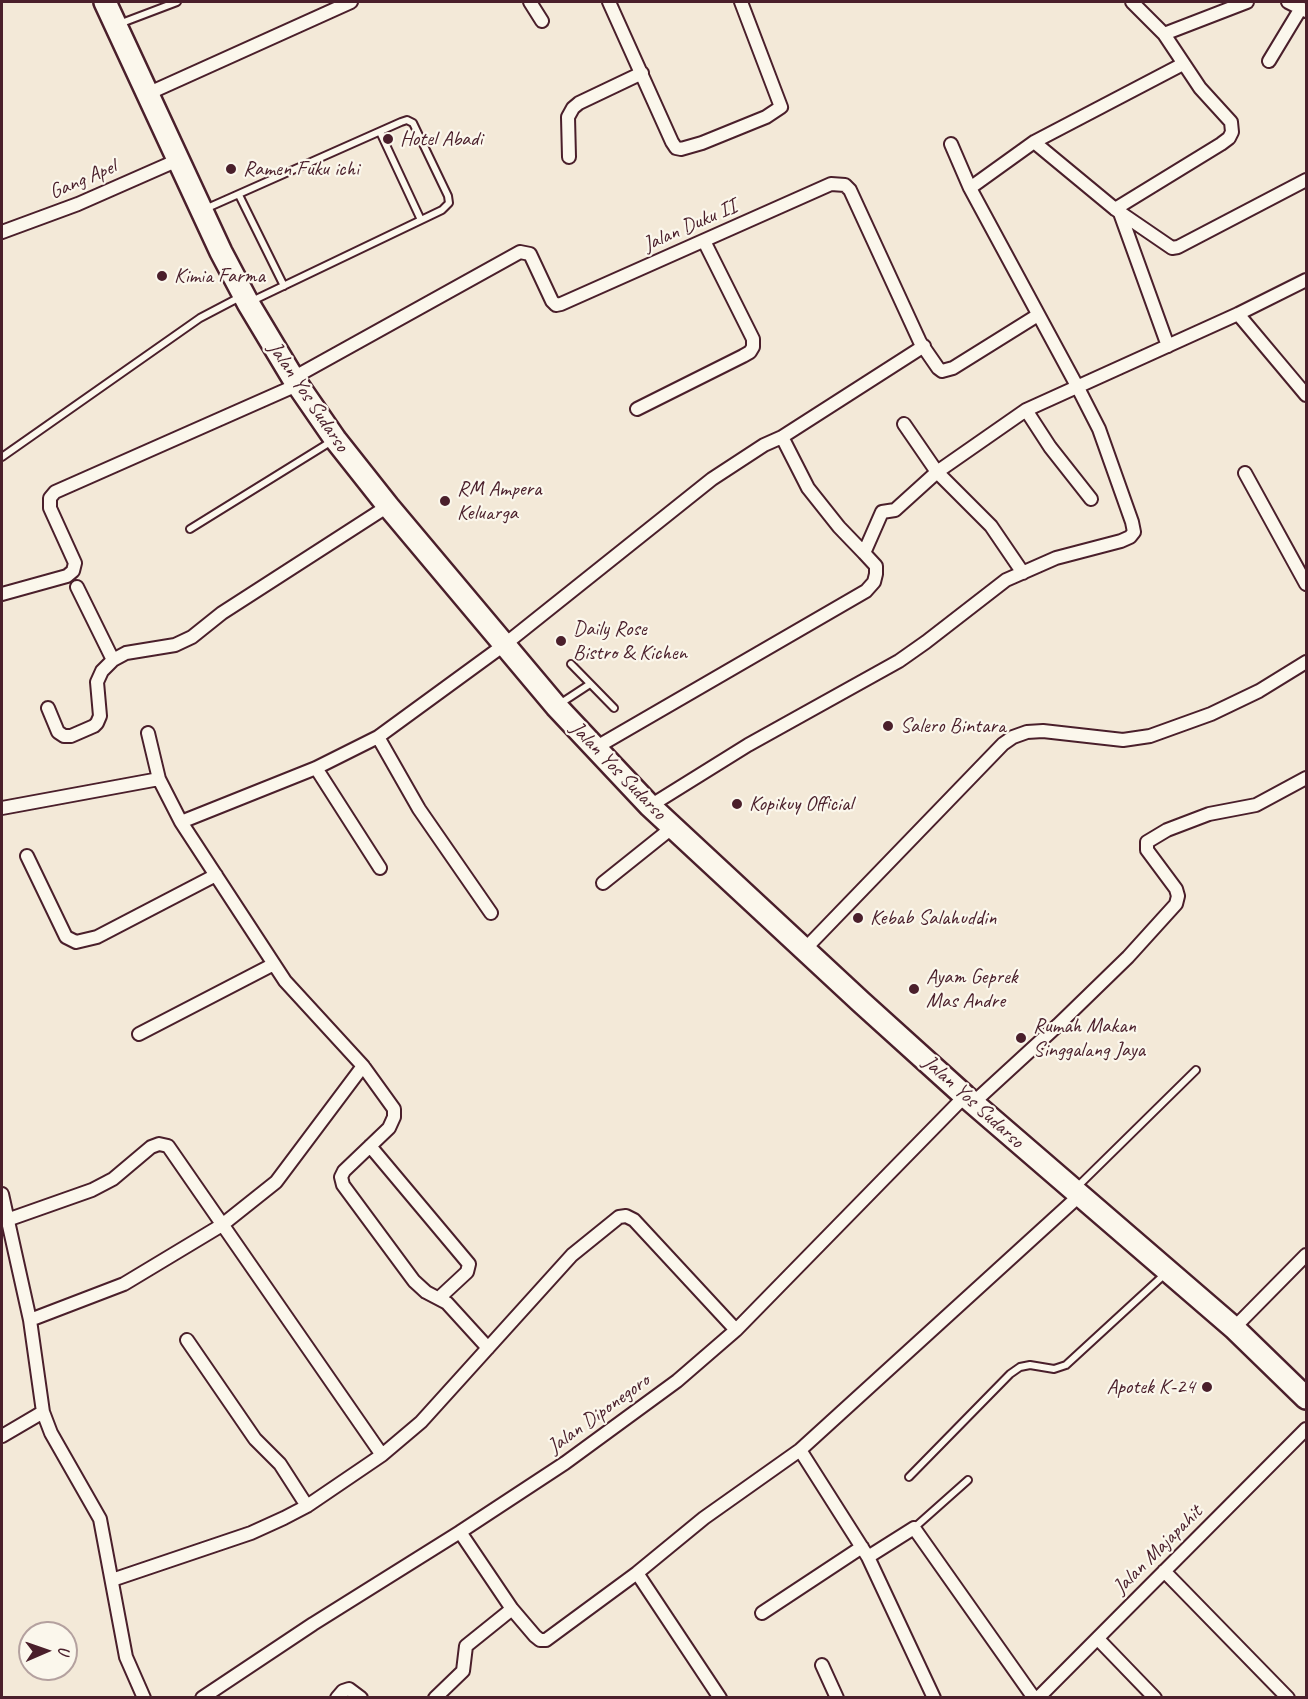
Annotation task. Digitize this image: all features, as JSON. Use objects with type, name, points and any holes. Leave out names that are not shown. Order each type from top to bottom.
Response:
[{"type":"highway","name":"Jalan Yos Sudarso","points":[[105,2],[201,211],[246,299],[295,381],[335,439],[387,506],[556,706],[650,806],[805,950],[969,1100],[1234,1328],[1306,1398]]},
{"type":"street","points":[[147,94],[351,2]]},
{"type":"street","points":[[530,2],[542,21]]},
{"type":"street","points":[[609,2],[676,148],[688,148],[702,144],[776,112],[781,107],[741,2]]},
{"type":"street","points":[[1117,211],[1229,138],[1233,132],[1233,127],[1226,115],[1200,88],[1164,34],[1132,2]]},
{"type":"street","points":[[1164,34],[1247,2]]},
{"type":"street","points":[[1269,61],[1304,10],[1288,2]]},
{"type":"street","points":[[970,188],[1034,142],[1183,64]]},
{"type":"street","points":[[569,158],[568,117],[573,108],[579,103],[642,74]]},
{"type":"street","points":[[1034,142],[1117,211],[1172,248],[1178,247],[1306,180]]},
{"type":"street","points":[[650,806],[748,745],[899,660],[1006,580],[1056,558],[1121,541],[1130,537],[1134,532],[1106,445],[1077,386],[970,188],[951,144]]},
{"type":"street","name":"Gang Apel","points":[[2,232],[78,204],[177,160]]},
{"type":"street","name":"Jalan Duku II","points":[[295,381],[520,252],[530,254],[552,301],[561,304],[831,184],[845,185],[850,190],[924,346],[942,371],[948,370],[1038,315]]},
{"type":"street","points":[[1117,211],[1168,346]]},
{"type":"street","points":[[638,409],[750,352],[753,347],[753,339],[704,241]]},
{"type":"street","points":[[864,553],[882,512],[895,510],[937,472],[1026,410],[1238,314],[1306,280]]},
{"type":"street","points":[[1238,314],[1306,395]]},
{"type":"street","points":[[181,822],[316,768],[378,737],[504,645],[712,479],[924,346]]},
{"type":"street","points":[[2,594],[67,576],[73,571],[75,563],[50,508],[50,498],[55,492],[295,381]]},
{"type":"street","points":[[1026,410],[1050,447],[1091,499]]},
{"type":"street","points":[[903,424],[937,472],[991,526],[1023,573]]},
{"type":"street","points":[[595,748],[866,591],[874,582],[876,566],[839,527],[808,488],[782,437]]},
{"type":"street","points":[[1245,472],[1306,584]]},
{"type":"street","points":[[48,708],[58,732],[64,736],[71,736],[94,726],[100,716],[97,682],[102,671],[113,660],[126,653],[175,645],[192,638],[222,613],[387,506]]},
{"type":"street","points":[[77,586],[113,660]]},
{"type":"street","points":[[805,950],[1013,737],[1027,732],[1042,731],[1123,740],[1150,736],[1211,714],[1259,691],[1306,662]]},
{"type":"street","points":[[148,733],[159,779],[181,822],[296,995],[363,1066],[390,1103],[394,1117],[389,1128],[344,1171],[341,1177],[343,1185],[414,1281],[426,1292],[453,1308],[488,1348]]},
{"type":"street","points":[[378,737],[419,809],[491,913]]},
{"type":"street","points":[[316,768],[380,868]]},
{"type":"street","name":"Jalan Diponegoro","points":[[202,1698],[565,1463],[677,1381],[736,1330],[969,1100],[1105,980],[1176,904],[1178,896],[1176,889],[1147,850],[1147,842],[1167,830],[1209,814],[1256,805],[1306,778]]},
{"type":"street","points":[[2,808],[159,779]]},
{"type":"street","points":[[603,883],[673,827]]},
{"type":"street","points":[[27,856],[66,937],[76,942],[97,937],[216,875]]},
{"type":"street","points":[[139,1034],[274,964]]},
{"type":"street","points":[[30,1320],[124,1284],[222,1225],[276,1182],[363,1066]]},
{"type":"street","points":[[5,1216],[92,1190],[112,1179],[151,1147],[159,1144],[168,1146],[382,1455]]},
{"type":"street","points":[[370,1146],[469,1264],[467,1272],[439,1298]]},
{"type":"street","points":[[459,1532],[512,1609],[535,1636],[540,1640],[546,1640],[637,1573],[704,1518],[800,1450],[1076,1193]]},
{"type":"street","points":[[2,1194],[5,1216],[30,1320],[43,1412],[51,1433],[100,1519],[126,1657],[144,1698]]},
{"type":"street","points":[[112,1580],[251,1533],[307,1506],[382,1455],[421,1422],[572,1255],[619,1217],[626,1216],[634,1220],[736,1330]]},
{"type":"street","points":[[1234,1328],[1306,1255]]},
{"type":"street","points":[[187,1340],[255,1439],[280,1464],[307,1506]]},
{"type":"street","points":[[2,1436],[43,1412]]},
{"type":"street","name":"Jalan Majapahit","points":[[1036,1698],[1098,1639],[1306,1429]]},
{"type":"street","points":[[800,1450],[865,1552],[934,1698]]},
{"type":"street","points":[[762,1613],[865,1552],[914,1528],[1036,1698]]},
{"type":"street","points":[[1164,1571],[1288,1698]]},
{"type":"street","points":[[637,1573],[720,1698]]},
{"type":"street","points":[[435,1698],[463,1671],[466,1646],[512,1609]]},
{"type":"street","points":[[1098,1639],[1155,1698]]},
{"type":"street","points":[[822,1665],[837,1698]]},
{"type":"street","points":[[337,1698],[343,1691],[349,1689],[361,1698]]},
{"type":"lane","points":[[116,25],[177,2]]},
{"type":"lane","points":[[2,457],[200,318],[284,286],[442,210],[449,203],[448,196],[413,123],[406,120],[201,211]]},
{"type":"lane","points":[[380,132],[421,220]]},
{"type":"lane","points":[[239,195],[284,286]]},
{"type":"lane","points":[[190,529],[335,439]]},
{"type":"lane","points":[[571,664],[614,708]]},
{"type":"lane","points":[[556,706],[590,684]]},
{"type":"lane","points":[[1076,1193],[1196,1070]]},
{"type":"lane","points":[[909,1477],[1010,1374],[1020,1367],[1030,1365],[1054,1369],[1066,1365],[1168,1272]]},
{"type":"lane","points":[[914,1528],[968,1480]]},
{"type":"place","name":"Hotel Abadi","points":[[388,139]]},
{"type":"place","name":"Ramen Fuku ichi","points":[[231,169]]},
{"type":"place","name":"Kimia Farma","points":[[162,276]]},
{"type":"place","name":"RM Ampera Keluarga","points":[[445,501]]},
{"type":"place","name":"Daily Rose Bistro & Kichen","points":[[561,641]]},
{"type":"place","name":"Salero Bintara","points":[[888,726]]},
{"type":"place","name":"Kopikuy Official","points":[[737,804]]},
{"type":"place","name":"Kebab Salahuddin","points":[[858,918]]},
{"type":"place","name":"Ayam Geprek Mas Andre","points":[[914,989]]},
{"type":"place","name":"Rumah Makan Singgalang Jaya","points":[[1021,1038]]},
{"type":"place","name":"Apotek K-24","points":[[1207,1387]]}]
